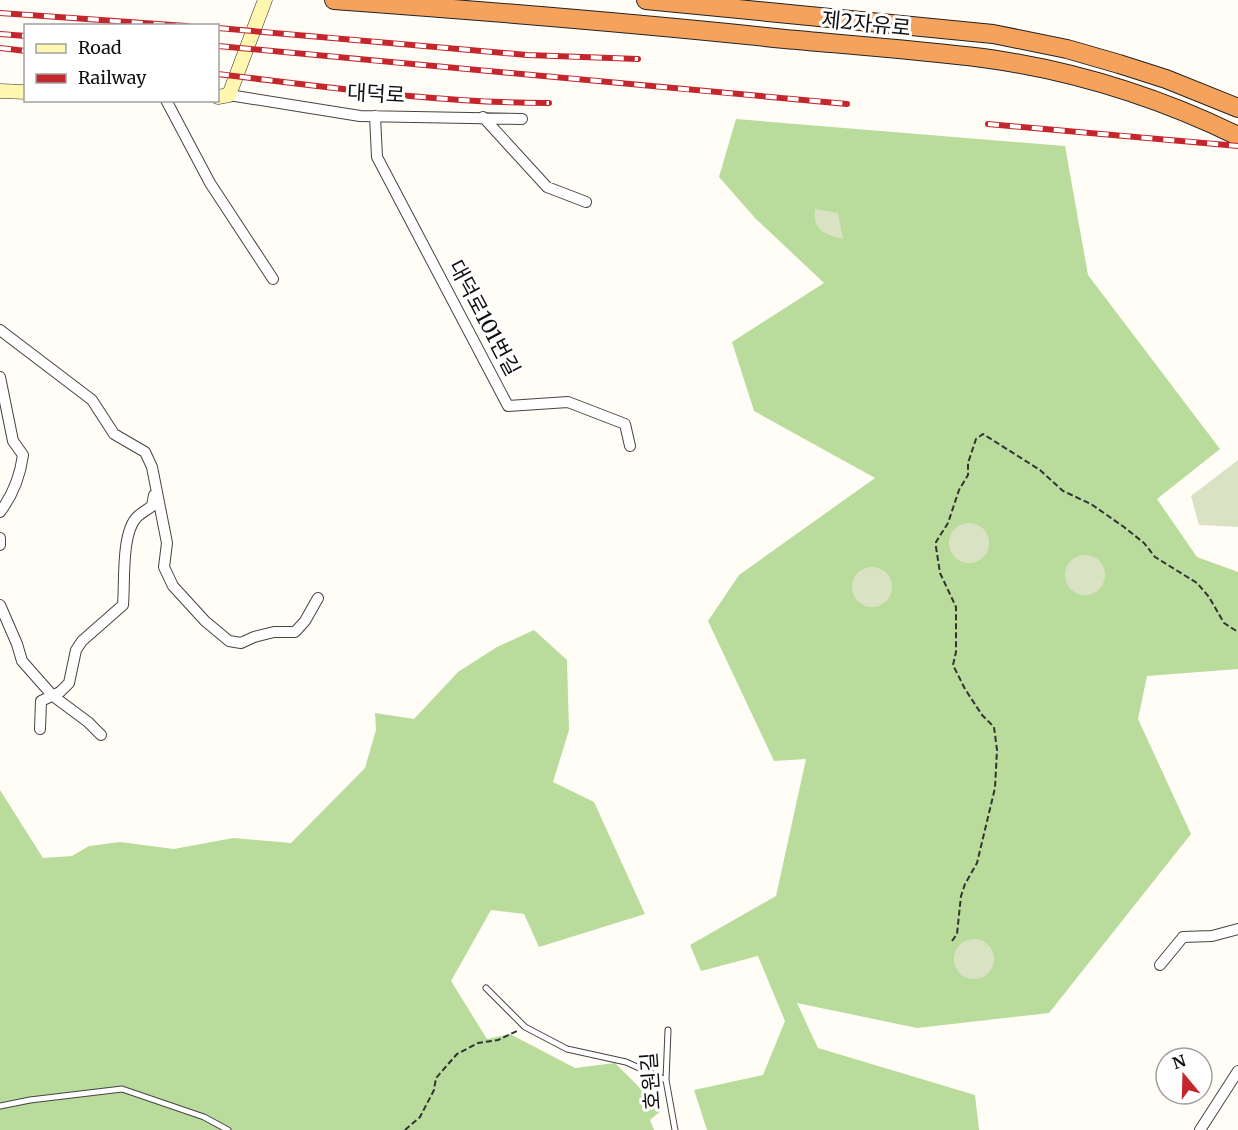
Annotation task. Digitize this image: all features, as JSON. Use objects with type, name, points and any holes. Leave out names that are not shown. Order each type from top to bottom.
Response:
[{"type":"highway","name":"제2자유로","points":[[334,0],[589,19],[984,58],[1037,68],[1128,91],[1180,109],[1238,136]]},
{"type":"highway","name":"제2자유로","points":[[646,0],[993,34],[1067,49],[1119,64],[1166,79],[1238,108]]},
{"type":"street","name":"대덕로","points":[[265,0],[224,96],[360,116],[522,119]]},
{"type":"street","points":[[0,91],[24,92]]},
{"type":"street","points":[[167,102],[210,183],[273,279]]},
{"type":"street","name":"대덕로101번길","points":[[375,116],[377,158],[508,406],[568,402],[625,424],[630,446]]},
{"type":"street","points":[[483,117],[547,187],[586,202]]},
{"type":"street","points":[[0,330],[92,400],[114,434],[145,452],[152,467],[167,543],[164,567],[173,586],[205,621],[229,641],[241,643],[274,632],[295,632],[305,621],[318,598]]},
{"type":"street","points":[[0,377],[13,441],[23,455],[20,473],[9,501],[0,512]]},
{"type":"street","points":[[40,729],[41,701],[53,696],[69,683],[76,650],[82,641],[123,605],[124,556],[129,531],[135,518],[152,506],[155,488]]},
{"type":"street","points":[[0,538],[0,545]]},
{"type":"street","points":[[0,605],[22,661],[53,696],[88,722],[101,735]]},
{"type":"street","points":[[1160,965],[1183,937],[1212,936],[1238,929]]},
{"type":"street","points":[[1200,1130],[1238,1071]]},
{"type":"lane","points":[[486,988],[525,1027],[567,1050],[626,1062],[666,1080]]},
{"type":"lane","name":"호원길","points":[[668,1030],[666,1080],[675,1130]]},
{"type":"lane","points":[[0,1106],[30,1100],[122,1089],[204,1117],[228,1130]]},
{"type":"path","points":[[952,941],[957,934],[961,896],[977,863],[997,774],[994,727],[982,715],[953,665],[956,652],[956,607],[940,573],[936,547],[936,542],[948,523],[959,490],[968,476],[968,463],[976,439],[983,434],[1005,450],[1022,457],[1063,491],[1091,504],[1124,527],[1144,543],[1155,557],[1197,583],[1209,597],[1224,623],[1238,632]]},
{"type":"path","points":[[405,1130],[420,1117],[434,1090],[436,1078],[457,1054],[478,1043],[498,1040],[525,1027]]},
{"type":"green space","points":[[736,119],[1065,146],[1088,275],[1220,449],[1157,499],[1197,557],[1238,572],[1238,669],[1147,676],[1138,719],[1191,834],[1049,1013],[917,1028],[797,1003],[818,1048],[975,1095],[979,1130],[707,1130],[694,1090],[763,1075],[785,1021],[758,956],[701,971],[690,945],[776,896],[806,759],[774,761],[708,621],[739,575],[875,478],[754,411],[732,342],[824,283],[755,218],[719,177]]},
{"type":"green space","points":[[815,209],[838,213],[843,239],[825,233],[818,227]]},
{"type":"green space","points":[[1238,460],[1238,527],[1199,525],[1191,496]]},
{"type":"green space","points":[[969,523],[977,524],[983,529],[988,535],[988,551],[983,557],[977,562],[969,563],[961,562],[955,557],[950,551],[949,543],[950,535],[955,529],[961,524]]},
{"type":"green space","points":[[1085,555],[1093,556],[1099,561],[1104,567],[1104,583],[1099,589],[1093,594],[1085,595],[1077,594],[1071,589],[1066,583],[1065,575],[1066,567],[1071,561],[1077,556]]},
{"type":"green space","points":[[872,567],[880,568],[886,573],[891,579],[891,595],[886,601],[880,606],[872,607],[864,606],[858,601],[853,595],[852,587],[853,579],[858,573],[864,568]]},
{"type":"green space","points":[[534,630],[567,660],[569,730],[553,782],[594,802],[645,914],[539,947],[524,914],[491,910],[451,981],[487,1039],[510,1034],[575,1068],[615,1063],[662,1110],[650,1120],[654,1130],[0,1130],[0,790],[43,858],[72,856],[89,846],[120,842],[174,849],[233,838],[291,843],[365,768],[376,730],[375,713],[414,719],[458,672],[497,647]]},
{"type":"green space","points":[[974,939],[982,940],[988,945],[993,951],[993,967],[988,973],[982,978],[974,979],[966,978],[960,973],[955,967],[954,959],[955,951],[960,945],[966,940]]},
{"type":"railway","points":[[0,13],[158,24]]},
{"type":"railway","points":[[219,28],[527,55],[638,59]]},
{"type":"railway","points":[[0,34],[24,36]]},
{"type":"railway","points":[[219,46],[847,104]]},
{"type":"railway","points":[[0,48],[24,51]]},
{"type":"railway","points":[[219,74],[425,97],[549,103]]},
{"type":"railway","points":[[988,124],[1238,146]]}]
